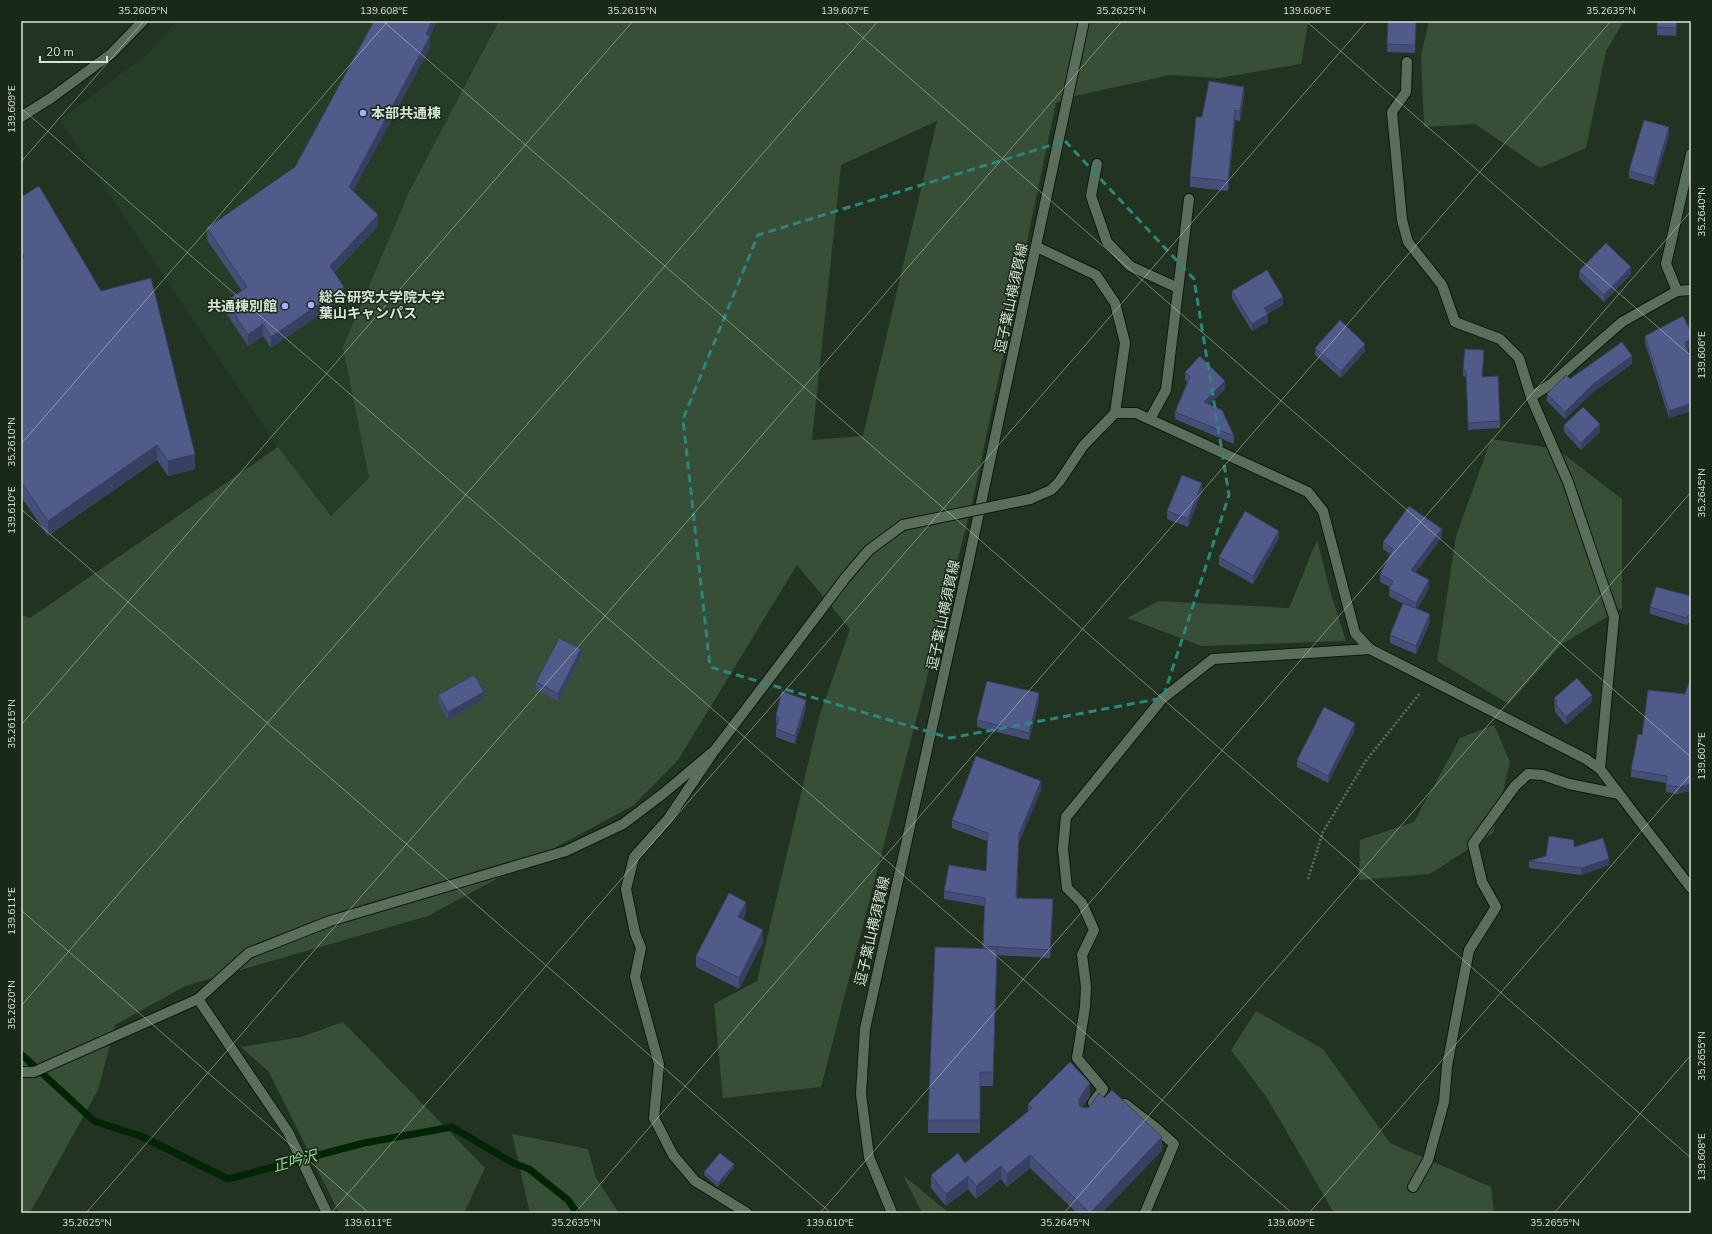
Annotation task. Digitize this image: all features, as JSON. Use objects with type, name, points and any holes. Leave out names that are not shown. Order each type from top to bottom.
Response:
[{"type":"street","points":[[21,117],[51,98],[111,54],[143,21]]},
{"type":"street","name":"逗子葉山横須賀線","points":[[892,1213],[869,1157],[862,1094],[865,1029],[959,608],[1084,21]]},
{"type":"street","points":[[1407,62],[1406,92],[1392,112],[1402,220],[1408,242],[1442,284],[1455,322],[1500,339],[1519,358],[1531,397],[1568,482],[1614,617],[1600,769]]},
{"type":"street","points":[[1678,291],[1666,264],[1691,154]]},
{"type":"street","points":[[1097,164],[1091,196],[1107,242],[1130,266],[1178,288]]},
{"type":"street","points":[[1150,419],[1166,390],[1189,199]]},
{"type":"street","points":[[747,1213],[695,1181],[673,1155],[654,1118],[659,1064],[635,977],[641,948],[635,933],[626,889],[634,857],[668,819],[715,750],[846,577],[869,550],[903,525],[1030,499],[1051,490],[1059,482],[1083,446],[1115,413],[1125,343],[1115,303],[1096,275],[1037,247]]},
{"type":"street","points":[[1531,397],[1551,384],[1622,322],[1678,291],[1691,290]]},
{"type":"street","points":[[1115,413],[1136,413],[1308,492],[1323,511],[1355,633],[1370,649],[1586,759],[1600,769],[1691,888]]},
{"type":"street","points":[[1145,1213],[1174,1144],[1115,1096],[1103,1089],[1077,1058],[1086,1000],[1082,955],[1094,930],[1082,903],[1067,888],[1063,849],[1066,817],[1162,699],[1214,659],[1370,649]]},
{"type":"street","points":[[21,1072],[34,1072],[198,999],[249,953],[330,921],[566,851],[623,824],[664,793],[715,750]]},
{"type":"street","points":[[1414,1188],[1428,1160],[1444,1102],[1447,1066],[1468,950],[1496,907],[1482,882],[1473,844],[1515,786],[1528,774],[1543,775],[1569,784],[1619,794]]},
{"type":"street","points":[[198,999],[288,1132],[327,1213]]},
{"type":"street","points":[[1085,1115],[1103,1089]]},
{"type":"path","points":[[1308,879],[1323,832],[1361,768],[1431,680]]},
{"type":"highlighted area","points":[[1065,141],[1194,279],[1229,495],[1163,698],[950,738],[710,667],[683,419],[758,235]]},
{"type":"shaded area","name":"総合研究大学院大学 葉山キャンパス","points":[[177,21],[510,21],[427,472],[338,538],[60,120],[148,53]]},
{"type":"shaded area","points":[[499,21],[1308,21],[1301,64],[1219,78],[1170,75],[1075,96],[1056,103],[972,504],[821,1087],[723,1098],[714,1004],[757,981],[819,717],[850,629],[797,565],[678,760],[634,805],[428,916],[185,986],[115,1025],[98,1090],[30,1213],[21,1213],[21,615],[30,618],[278,447],[331,516],[369,478],[343,347],[409,192]],"holes":[[[937,121],[863,436],[812,440],[841,165]]]},
{"type":"shaded area","points":[[1429,21],[1624,21],[1606,51],[1586,148],[1540,168],[1475,124],[1424,127],[1421,55]]},
{"type":"shaded area","points":[[1491,439],[1557,449],[1622,499],[1622,608],[1562,644],[1509,704],[1437,661],[1456,536]]},
{"type":"shaded area","points":[[1317,540],[1331,594],[1346,641],[1202,646],[1127,618],[1159,601],[1289,608]]},
{"type":"shaded area","points":[[1494,725],[1510,762],[1493,833],[1430,874],[1359,880],[1360,840],[1414,822],[1460,738]]},
{"type":"shaded area","points":[[1256,1011],[1323,1049],[1390,1143],[1491,1187],[1494,1213],[1334,1213],[1267,1098],[1231,1050]]},
{"type":"shaded area","points":[[343,1022],[485,1168],[464,1213],[339,1213],[269,1072],[241,1047],[301,1037]]},
{"type":"shaded area","points":[[512,1134],[588,1149],[596,1178],[619,1213],[530,1213]]},
{"type":"shaded area","points":[[903,1175],[949,1213],[922,1213]]},
{"type":"building","name":"本部共通棟","points":[[374,21],[432,21],[426,34],[430,36],[349,187],[378,215],[330,266],[344,287],[271,337],[263,324],[248,335],[226,301],[247,287],[207,228],[295,167]]},
{"type":"building","points":[[1388,21],[1416,21],[1415,45],[1387,44]]},
{"type":"building","points":[[1657,21],[1677,21],[1676,28],[1657,27]]},
{"type":"building","points":[[1209,81],[1244,87],[1240,111],[1235,110],[1228,181],[1190,177],[1196,117],[1202,117]]},
{"type":"building","points":[[1644,120],[1669,127],[1654,178],[1629,171]]},
{"type":"building","points":[[39,186],[101,291],[151,278],[195,454],[168,461],[157,445],[48,521],[21,482],[21,261],[24,257],[21,251],[21,197]]},
{"type":"building","points":[[1606,243],[1631,267],[1604,295],[1579,271]]},
{"type":"building","points":[[1267,270],[1283,297],[1264,308],[1268,314],[1252,324],[1232,291]]},
{"type":"building","points":[[1683,316],[1691,332],[1691,339],[1685,342],[1691,361],[1691,403],[1669,411],[1645,336]]},
{"type":"building","points":[[1340,320],[1365,344],[1341,371],[1315,348]]},
{"type":"building","points":[[1622,342],[1632,356],[1593,384],[1565,412],[1547,394],[1566,375],[1570,379]]},
{"type":"building","points":[[1465,349],[1484,350],[1482,377],[1498,376],[1500,421],[1468,423],[1466,370],[1463,370]]},
{"type":"building","points":[[1200,356],[1225,381],[1204,402],[1222,410],[1234,436],[1175,412],[1190,377],[1185,372]]},
{"type":"building","points":[[1583,407],[1600,424],[1581,443],[1564,425]]},
{"type":"building","points":[[1182,475],[1202,483],[1188,519],[1167,511]]},
{"type":"building","points":[[1409,506],[1442,529],[1411,570],[1429,580],[1416,603],[1389,589],[1393,581],[1380,574],[1393,549],[1383,542]]},
{"type":"building","points":[[1245,511],[1279,531],[1253,576],[1219,557]]},
{"type":"building","points":[[1656,587],[1691,596],[1691,616],[1688,615],[1687,618],[1650,607]]},
{"type":"building","points":[[1403,603],[1430,614],[1416,646],[1390,635]]},
{"type":"building","points":[[559,638],[581,649],[558,694],[536,682]]},
{"type":"building","points":[[474,675],[484,692],[448,712],[438,695]]},
{"type":"building","points":[[1691,677],[1691,784],[1678,787],[1666,785],[1667,776],[1631,770],[1638,734],[1642,735],[1648,690],[1685,694]]},
{"type":"building","points":[[1577,678],[1592,695],[1566,717],[1555,704],[1557,701],[1554,698]]},
{"type":"building","points":[[987,681],[1039,693],[1029,733],[977,720]]},
{"type":"building","points":[[782,691],[806,700],[795,736],[776,729],[779,718],[776,715]]},
{"type":"building","points":[[1324,707],[1355,723],[1328,776],[1297,760]]},
{"type":"building","points":[[976,756],[1041,781],[1019,834],[1016,898],[1053,899],[1050,950],[983,946],[985,898],[944,891],[949,865],[986,871],[988,833],[952,820]]},
{"type":"building","points":[[1549,836],[1574,840],[1574,847],[1603,838],[1609,859],[1581,868],[1529,861],[1546,856]]},
{"type":"building","points":[[729,893],[746,902],[738,917],[763,930],[739,978],[696,956]]},
{"type":"building","points":[[935,947],[997,949],[993,1072],[980,1072],[980,1120],[928,1120]]},
{"type":"building","points":[[1070,1062],[1090,1083],[1079,1099],[1079,1105],[1081,1107],[1088,1108],[1099,1093],[1104,1098],[1112,1090],[1162,1137],[1090,1213],[1030,1155],[1007,1174],[1001,1166],[976,1186],[968,1176],[946,1194],[931,1175],[958,1153],[965,1163],[1032,1108],[1028,1104]]},
{"type":"building","points":[[720,1153],[734,1164],[718,1183],[704,1172]]},
{"type":"waterway","name":"正吟沢","points":[[21,1054],[94,1121],[143,1137],[228,1179],[364,1143],[452,1127],[513,1163],[529,1169],[568,1200],[577,1213]]},
{"type":"place","name":"本部共通棟","points":[[363,113]]},
{"type":"place","name":"総合研究大学院大学 葉山キャンパス","points":[[311,305]]},
{"type":"place","name":"共通棟別館","points":[[285,306]]}]
